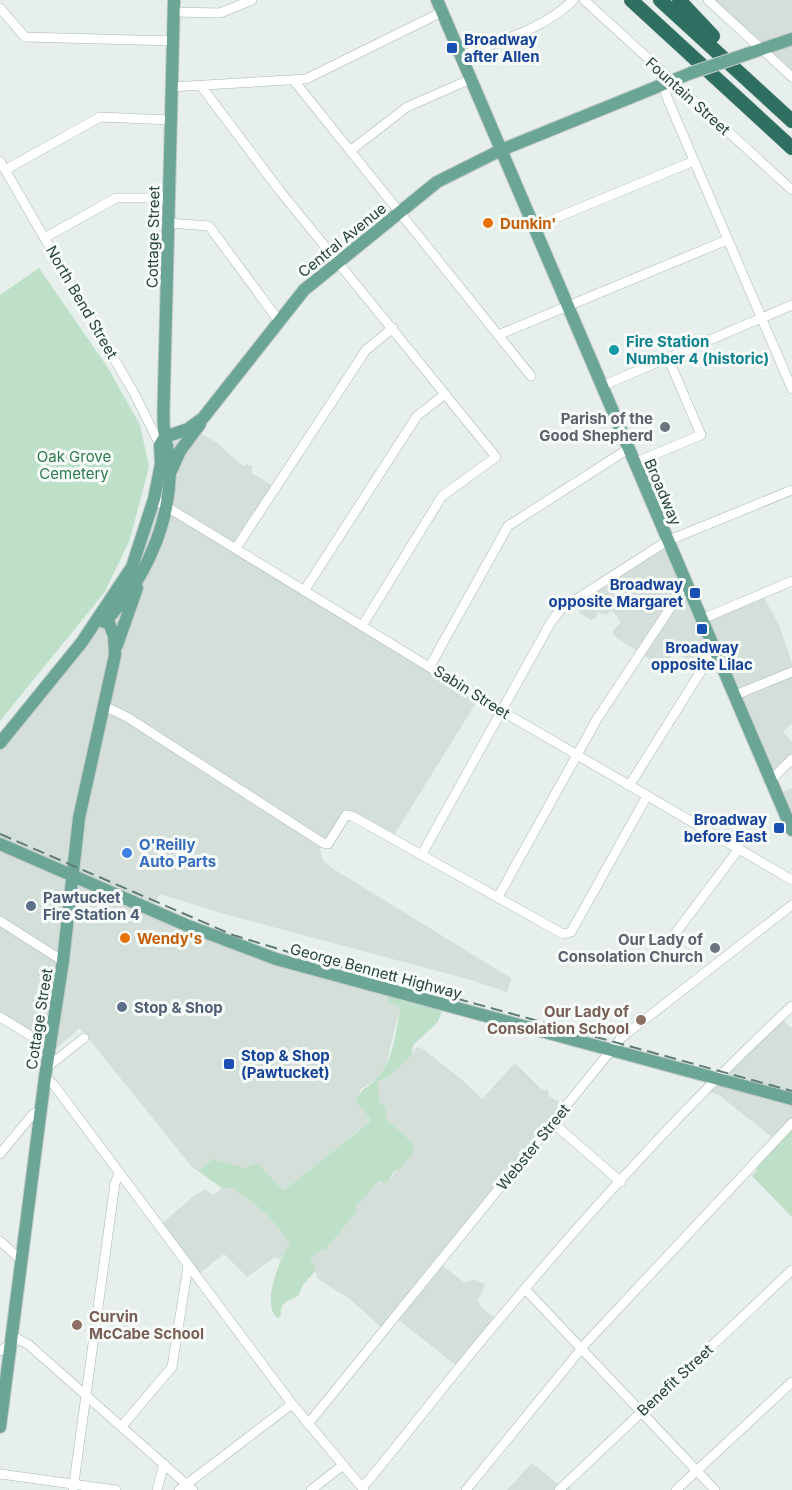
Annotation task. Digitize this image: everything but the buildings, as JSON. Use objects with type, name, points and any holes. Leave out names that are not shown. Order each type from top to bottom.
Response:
[{"type":"highway","points":[[631,0],[792,148]]},
{"type":"highway","points":[[660,0],[792,122]]},
{"type":"highway","points":[[679,0],[720,44],[743,76]]},
{"type":"main road","name":"Cottage Street","points":[[170,473],[169,447],[162,441],[174,6]]},
{"type":"main road","name":"Broadway","points":[[440,6],[792,830]]},
{"type":"main road","name":"Central Avenue","points":[[162,441],[188,429],[203,418],[304,290],[447,175],[665,81],[792,39]]},
{"type":"main road","points":[[115,655],[139,580],[167,505],[170,473],[180,451],[203,418]]},
{"type":"main road","points":[[106,614],[132,567],[154,499],[161,464],[162,441]]},
{"type":"main road","points":[[0,744],[82,642],[139,580]]},
{"type":"main road","name":"Cottage Street","points":[[0,1427],[12,1342],[20,1259],[45,1072],[63,961],[80,818],[115,655],[114,636],[106,614]]},
{"type":"main road","name":"George Bennett Highway","points":[[0,844],[186,925],[276,959],[792,1099]]},
{"type":"street","points":[[174,6],[220,13],[252,0]]},
{"type":"street","points":[[461,56],[558,14],[573,0]]},
{"type":"street","name":"Fountain Street","points":[[584,0],[659,70],[665,81],[792,190]]},
{"type":"street","points":[[708,0],[792,77]]},
{"type":"street","points":[[171,87],[295,82],[316,74],[440,6]]},
{"type":"street","points":[[0,8],[25,37],[173,41]]},
{"type":"street","points":[[350,151],[408,107],[471,79]]},
{"type":"street","points":[[665,81],[694,161],[792,388]]},
{"type":"street","points":[[295,82],[531,376]]},
{"type":"street","points":[[201,86],[280,191],[496,457],[442,496],[362,626]]},
{"type":"street","points":[[0,182],[7,173],[100,117],[170,120]]},
{"type":"street","name":"North Bend Street","points":[[0,161],[162,441]]},
{"type":"street","points":[[534,227],[694,161]]},
{"type":"street","points":[[46,237],[116,198],[168,198]]},
{"type":"street","points":[[168,223],[209,226],[279,321]]},
{"type":"street","points":[[498,335],[727,240]]},
{"type":"street","points":[[602,386],[792,305]]},
{"type":"street","points":[[236,548],[366,350],[393,328]]},
{"type":"street","points":[[634,463],[701,435],[668,358]]},
{"type":"street","points":[[304,591],[417,416],[445,394]]},
{"type":"street","points":[[430,666],[508,526],[628,449]]},
{"type":"street","points":[[422,854],[550,622],[561,609],[668,542],[792,490]]},
{"type":"street","name":"Sabin Street","points":[[154,499],[502,711],[792,880]]},
{"type":"street","points":[[702,619],[792,581]]},
{"type":"street","points":[[498,897],[576,755],[633,661],[686,584]]},
{"type":"street","points":[[629,786],[710,658],[715,654]]},
{"type":"street","points":[[733,696],[792,672]]},
{"type":"street","points":[[104,706],[127,717],[323,843],[328,844],[346,815],[568,934],[587,905],[647,796]]},
{"type":"street","points":[[770,781],[792,759]]},
{"type":"street","points":[[668,943],[738,850]]},
{"type":"street","name":"Webster Street","points":[[308,1424],[621,1038],[792,905]]},
{"type":"street","points":[[0,921],[63,961]]},
{"type":"street","points":[[84,1038],[45,1072],[292,1404],[363,1489],[525,1289],[717,1078],[792,1006]]},
{"type":"street","points":[[0,1018],[49,1047]]},
{"type":"street","points":[[0,1154],[33,1114],[41,1110]]},
{"type":"street","points":[[466,1490],[581,1349],[792,1123]]},
{"type":"street","points":[[553,1124],[621,1182]]},
{"type":"street","points":[[74,1487],[115,1183],[119,1174]]},
{"type":"street","points":[[0,1241],[20,1259]]},
{"type":"street","points":[[122,1426],[172,1367],[188,1266]]},
{"type":"street","name":"Benefit Street","points":[[558,1490],[792,1270]]},
{"type":"street","points":[[525,1289],[715,1490]]},
{"type":"street","points":[[0,1351],[18,1339],[29,1345],[164,1464],[187,1488],[292,1404]]},
{"type":"street","points":[[676,1490],[792,1382]]},
{"type":"street","points":[[157,1490],[164,1464]]},
{"type":"street","points":[[310,1490],[343,1465]]},
{"type":"street","points":[[0,1474],[74,1487],[116,1490]]},
{"type":"shaded area","points":[[708,0],[792,0],[792,77]]},
{"type":"shaded area","points":[[150,426],[163,434],[194,429],[216,442],[243,466],[247,464],[252,466],[252,473],[273,486],[234,547],[479,698],[393,837],[348,814],[320,848],[322,859],[332,868],[511,978],[507,992],[160,894],[152,908],[190,927],[388,989],[400,1007],[386,1065],[378,1078],[361,1089],[356,1101],[371,1120],[283,1191],[268,1175],[213,1159],[198,1171],[192,1167],[80,1028],[47,1056],[47,1047],[0,1017],[0,738],[119,588],[145,516],[158,458]]},
{"type":"shaded area","points":[[665,540],[700,618],[762,594],[780,627],[792,663],[792,723],[783,732],[792,742],[792,755],[769,780],[716,655],[698,669],[686,661],[678,648],[663,668],[616,637],[612,632],[621,622],[612,610],[606,615],[597,612],[597,617],[591,620],[581,614],[572,600]]},
{"type":"shaded area","points":[[792,788],[792,834],[775,795]]},
{"type":"shaded area","points":[[780,1017],[792,1028],[792,1117],[773,1138],[719,1095],[704,1090]]},
{"type":"shaded area","points":[[417,1047],[423,1049],[461,1079],[482,1099],[515,1063],[542,1090],[548,1090],[549,1096],[565,1105],[439,1263],[465,1283],[474,1279],[485,1284],[478,1301],[482,1308],[495,1318],[458,1367],[395,1317],[383,1329],[350,1299],[318,1279],[310,1259],[322,1249],[374,1184],[391,1178],[413,1143],[386,1119],[386,1109],[379,1101],[377,1090],[378,1081],[387,1078],[412,1055]]},
{"type":"shaded area","points":[[222,1188],[233,1188],[267,1214],[290,1243],[281,1260],[275,1257],[247,1277],[224,1254],[196,1276],[160,1225],[205,1189],[213,1195]]},
{"type":"shaded area","points":[[532,1463],[559,1485],[564,1482],[571,1490],[507,1490]]},
{"type":"green space","name":"Oak Grove Cemetery","points":[[39,268],[108,368],[140,425],[149,467],[129,542],[104,593],[0,721],[0,295]]},
{"type":"green space","points":[[388,989],[444,1005],[438,1022],[413,1045],[412,1055],[387,1078],[378,1081],[379,1101],[386,1108],[386,1119],[413,1143],[413,1153],[400,1169],[395,1170],[387,1183],[379,1181],[356,1206],[356,1212],[325,1250],[322,1249],[310,1259],[316,1270],[303,1285],[298,1296],[283,1305],[281,1316],[277,1318],[273,1311],[271,1292],[277,1270],[290,1243],[267,1214],[233,1188],[222,1188],[198,1171],[213,1159],[245,1168],[258,1163],[283,1191],[368,1123],[371,1120],[356,1101],[361,1092],[375,1081],[383,1070],[394,1044],[400,1007],[388,1001]]},
{"type":"green space","points":[[792,1117],[792,1217],[752,1176],[757,1170],[751,1163]]},
{"type":"railway","points":[[0,834],[233,935],[792,1091]]},
{"type":"place","name":"Broadway after Allen","points":[[452,48]]},
{"type":"place","name":"Dunkin'","points":[[488,223]]},
{"type":"place","name":"Fire Station Number 4 (historic)","points":[[614,350]]},
{"type":"place","name":"Parish of the Good Shepherd","points":[[665,427]]},
{"type":"place","name":"Broadway opposite Margaret","points":[[695,593]]},
{"type":"place","name":"Broadway opposite Lilac","points":[[702,629]]},
{"type":"place","name":"Broadway before East","points":[[779,828]]},
{"type":"place","name":"O'Reilly Auto Parts","points":[[127,853]]},
{"type":"place","name":"Pawtucket Fire Station 4","points":[[31,906]]},
{"type":"place","name":"Wendy's","points":[[125,938]]},
{"type":"place","name":"Our Lady of Consolation Church","points":[[715,948]]},
{"type":"place","name":"Stop & Shop","points":[[122,1007]]},
{"type":"place","name":"Our Lady of Consolation School","points":[[641,1020]]},
{"type":"place","name":"Stop & Shop (Pawtucket)","points":[[229,1064]]},
{"type":"place","name":"Curvin McCabe School","points":[[77,1325]]}]
